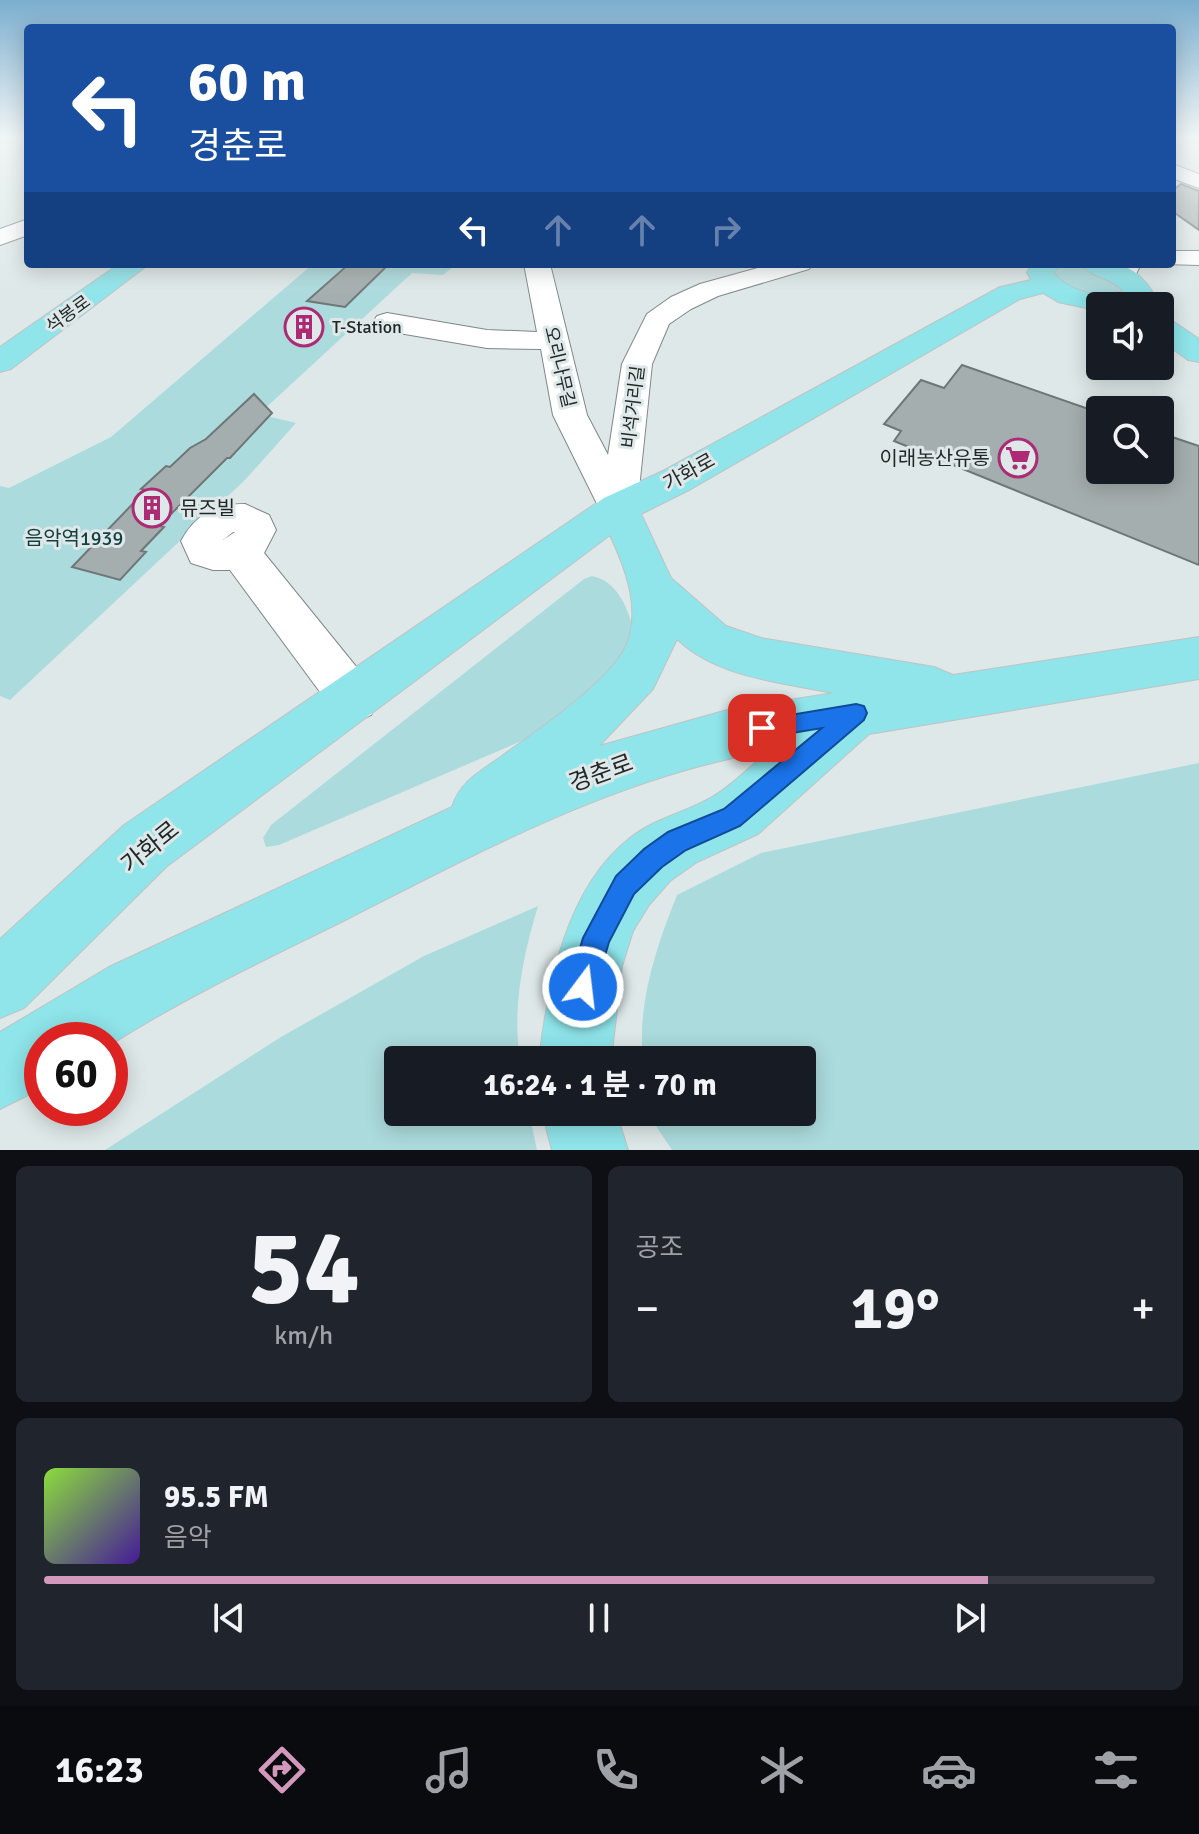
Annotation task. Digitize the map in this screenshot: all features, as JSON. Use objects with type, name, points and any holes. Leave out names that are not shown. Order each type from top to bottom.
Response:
[{"type":"main road","name":"석봉로","points":[[0,362],[130,268]]},
{"type":"main road","points":[[1047,274],[1081,299],[1115,277]]},
{"type":"main road","name":"가화로","points":[[0,984],[145,846],[354,700],[618,508],[677,480],[1047,274]]},
{"type":"main road","points":[[1174,336],[1199,353]]},
{"type":"main road","points":[[429,846],[590,720],[635,674],[648,654],[654,631],[652,587],[618,508]]},
{"type":"main road","points":[[652,587],[709,640],[738,652],[761,659],[961,694]]},
{"type":"main road","name":"경춘로","points":[[83,1022],[133,991],[429,846],[592,774],[731,733],[1199,658]]},
{"type":"main road","points":[[576,1046],[579,1004],[586,969],[597,938],[625,885],[653,858],[677,841],[732,817],[856,713]]},
{"type":"main road","points":[[0,1073],[24,1058]]},
{"type":"main road","points":[[583,1126],[590,1150]]},
{"type":"street","points":[[0,238],[24,228]]},
{"type":"street","name":"오리나무길","points":[[538,268],[570,415],[618,508]]},
{"type":"street","name":"비석거리길","points":[[618,508],[638,360],[660,317],[697,282],[777,268]]},
{"type":"street","points":[[387,322],[487,339],[553,341]]},
{"type":"street","points":[[239,551],[354,700]]},
{"type":"green space","name":"음악역1939","points":[[308,268],[452,268],[443,275],[412,273],[259,414],[296,423],[245,480],[10,700],[0,696],[0,486],[9,488],[111,437]]},
{"type":"green space","points":[[1058,268],[1089,268],[1121,287],[1116,292],[1086,292],[1053,275]]},
{"type":"green space","points":[[592,576],[612,586],[620,596],[630,619],[636,654],[545,731],[279,845],[266,847],[263,838],[271,825],[584,579]]},
{"type":"green space","points":[[1199,763],[1199,1150],[672,1150],[656,1126],[816,1126],[816,1046],[642,1046],[650,976],[677,895],[761,853]]},
{"type":"green space","points":[[538,906],[520,982],[519,1046],[384,1046],[384,1126],[532,1126],[537,1150],[105,1150],[281,1037],[424,956]]},
{"type":"building","points":[[1176,189],[1199,191],[1199,230],[1176,214]]},
{"type":"building","points":[[344,268],[385,268],[345,307],[307,301]]},
{"type":"building","name":"이래농산유통","points":[[962,365],[1086,408],[1086,484],[1174,484],[1174,438],[1199,446],[1199,565],[894,441],[901,431],[884,424],[921,380],[944,388]]},
{"type":"building","name":"뮤즈빌","points":[[254,394],[272,413],[159,526],[164,527],[120,580],[72,567],[146,490],[141,489],[166,466],[170,467],[190,448],[206,439]]},
{"type":"place","name":"T-Station","points":[[304,327]]},
{"type":"place","name":"이래농산유통","points":[[1018,458]]},
{"type":"place","name":"뮤즈빌","points":[[152,508]]},
{"type":"route","points":[[583,987],[597,938],[625,885],[653,858],[677,841],[732,817],[856,713],[762,728]]}]
